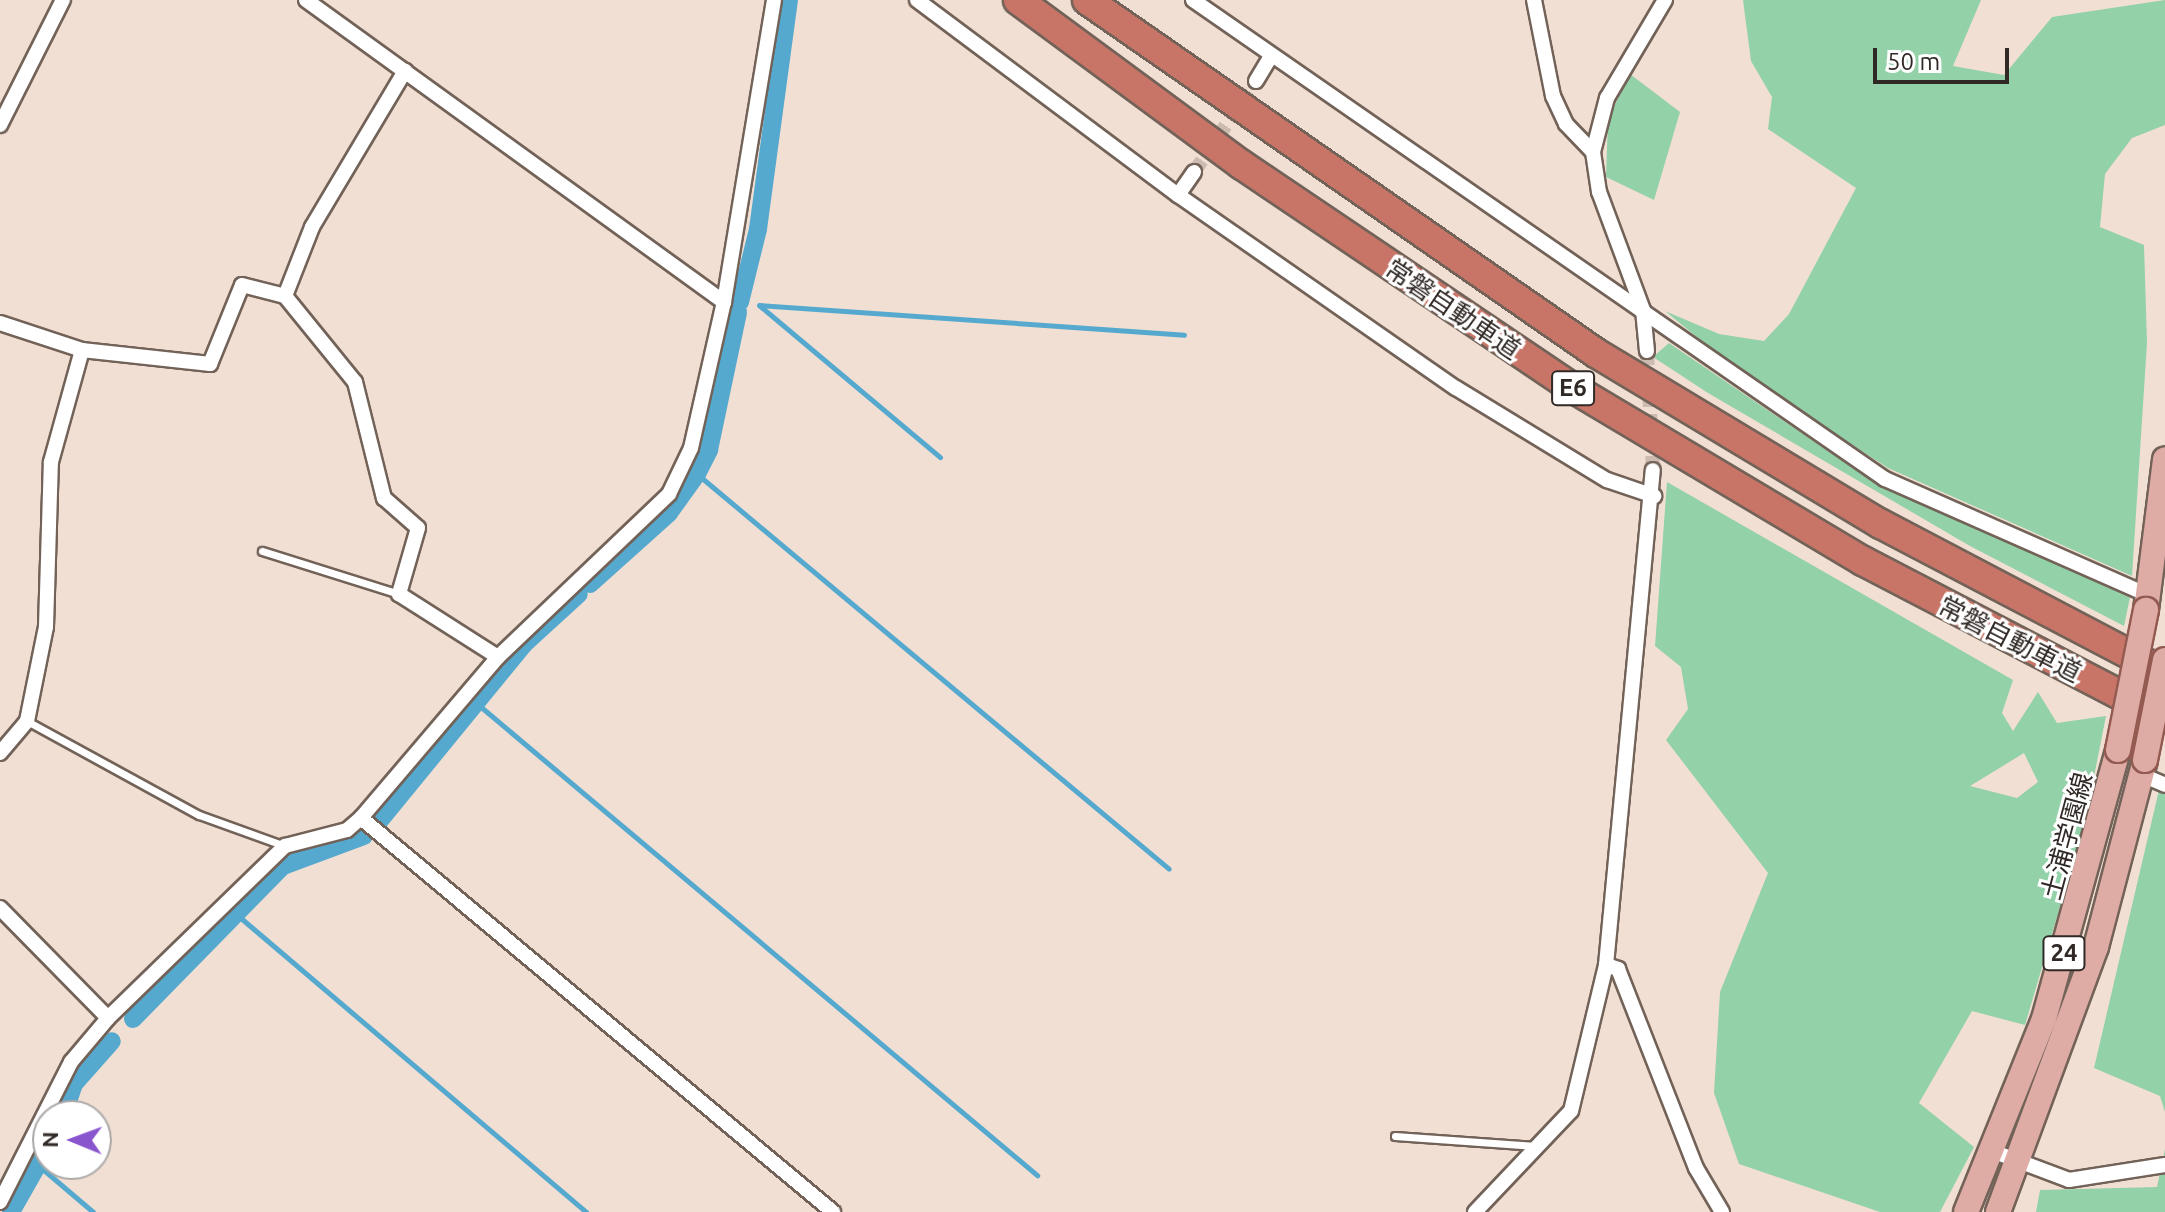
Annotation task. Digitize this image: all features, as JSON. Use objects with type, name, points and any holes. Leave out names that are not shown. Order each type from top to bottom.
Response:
[{"type":"highway","name":"常磐自動車道","points":[[1018,0],[1242,165],[1576,390],[1863,561],[2165,718]]},
{"type":"highway","name":"常磐自動車道","points":[[1087,0],[1364,199],[1596,353],[1881,524],[2165,673]]},
{"type":"main road","name":"土浦学園線","points":[[1966,1212],[2044,1019],[2118,750],[2147,603],[2165,459]]},
{"type":"main road","name":"24","points":[[1998,1212],[2096,947],[2144,768],[2165,660]]},
{"type":"street","points":[[0,125],[63,0]]},
{"type":"street","points":[[306,0],[724,302]]},
{"type":"street","points":[[0,1202],[71,1062],[108,1018],[285,846],[347,830],[361,818],[498,657],[669,494],[691,448],[724,302],[774,0]]},
{"type":"street","points":[[917,0],[1178,195],[1456,388],[1607,480],[1654,496]]},
{"type":"street","points":[[1193,0],[1270,58],[1643,310],[1885,479],[2147,603]]},
{"type":"street","points":[[1534,0],[1553,96],[1566,124],[1593,152]]},
{"type":"street","points":[[1647,351],[1643,310],[1599,192],[1593,152],[1607,98],[1665,0]]},
{"type":"street","points":[[1256,81],[1270,58]]},
{"type":"street","points":[[285,296],[312,227],[405,71]]},
{"type":"street","points":[[1178,195],[1194,172]]},
{"type":"street","points":[[0,323],[82,350],[210,364],[242,285],[285,296],[355,382],[384,498],[418,528],[399,594],[498,657]]},
{"type":"street","points":[[0,753],[27,721],[46,627],[51,462],[82,350]]},
{"type":"street","points":[[1475,1212],[1571,1111],[1606,965],[1654,496],[1653,470]]},
{"type":"street","points":[[2144,768],[2165,785]]},
{"type":"street","points":[[361,818],[833,1212]]},
{"type":"street","points":[[0,908],[108,1018]]},
{"type":"street","points":[[1606,965],[1618,969],[1696,1168],[1722,1212]]},
{"type":"street","points":[[1992,1151],[2069,1180],[2165,1165]]},
{"type":"lane","points":[[262,551],[399,594]]},
{"type":"lane","points":[[27,721],[199,815],[285,846]]},
{"type":"lane","points":[[1395,1136],[1539,1146]]},
{"type":"green space","points":[[1743,0],[1981,0],[1953,66],[2004,75],[2052,17],[2165,0],[2165,125],[2132,138],[2105,174],[2100,227],[2144,245],[2147,343],[2132,576],[1888,468],[1741,373],[1665,311],[1719,334],[1764,341],[1789,314],[1856,188],[1768,129],[1772,97],[1751,61]]},
{"type":"green space","points":[[1630,74],[1680,112],[1654,200],[1606,177],[1608,119]]},
{"type":"green space","points":[[1669,343],[1875,483],[2130,597],[2124,626],[1970,546],[1708,393],[1653,357]]},
{"type":"green space","points":[[1667,482],[2013,680],[2002,713],[2013,731],[2038,692],[2057,723],[2106,716],[2085,822],[2025,1025],[1972,1011],[1919,1103],[1974,1147],[1940,1212],[1880,1212],[1739,1164],[1714,1093],[1720,992],[1768,873],[1666,740],[1688,709],[1681,667],[1655,646]],"holes":[[[2024,753],[2038,782],[2017,798],[1970,786]]]},
{"type":"green space","points":[[2159,790],[2165,792],[2165,1112],[2160,1096],[2094,1068]]},
{"type":"green space","points":[[2165,1149],[2165,1212],[2036,1212],[2040,1190],[2157,1187]]},
{"type":"waterway","points":[[740,302],[758,229],[789,0]]},
{"type":"waterway","points":[[759,305],[1184,335]]},
{"type":"waterway","points":[[760,306],[940,457]]},
{"type":"waterway","points":[[590,584],[669,513],[697,474],[709,450],[738,312]]},
{"type":"waterway","points":[[697,474],[1169,869]]},
{"type":"waterway","points":[[381,819],[524,644],[579,594]]},
{"type":"waterway","points":[[475,702],[1037,1175]]},
{"type":"waterway","points":[[133,1019],[283,866],[364,836]]},
{"type":"waterway","points":[[236,914],[586,1212]]},
{"type":"waterway","points":[[68,1100],[74,1084],[112,1041]]},
{"type":"waterway","points":[[11,1212],[32,1175]]},
{"type":"waterway","points":[[55,1180],[93,1212]]},
{"type":"tunnel","points":[[1194,172],[1256,81]]},
{"type":"tunnel","points":[[1647,351],[1653,470]]}]
